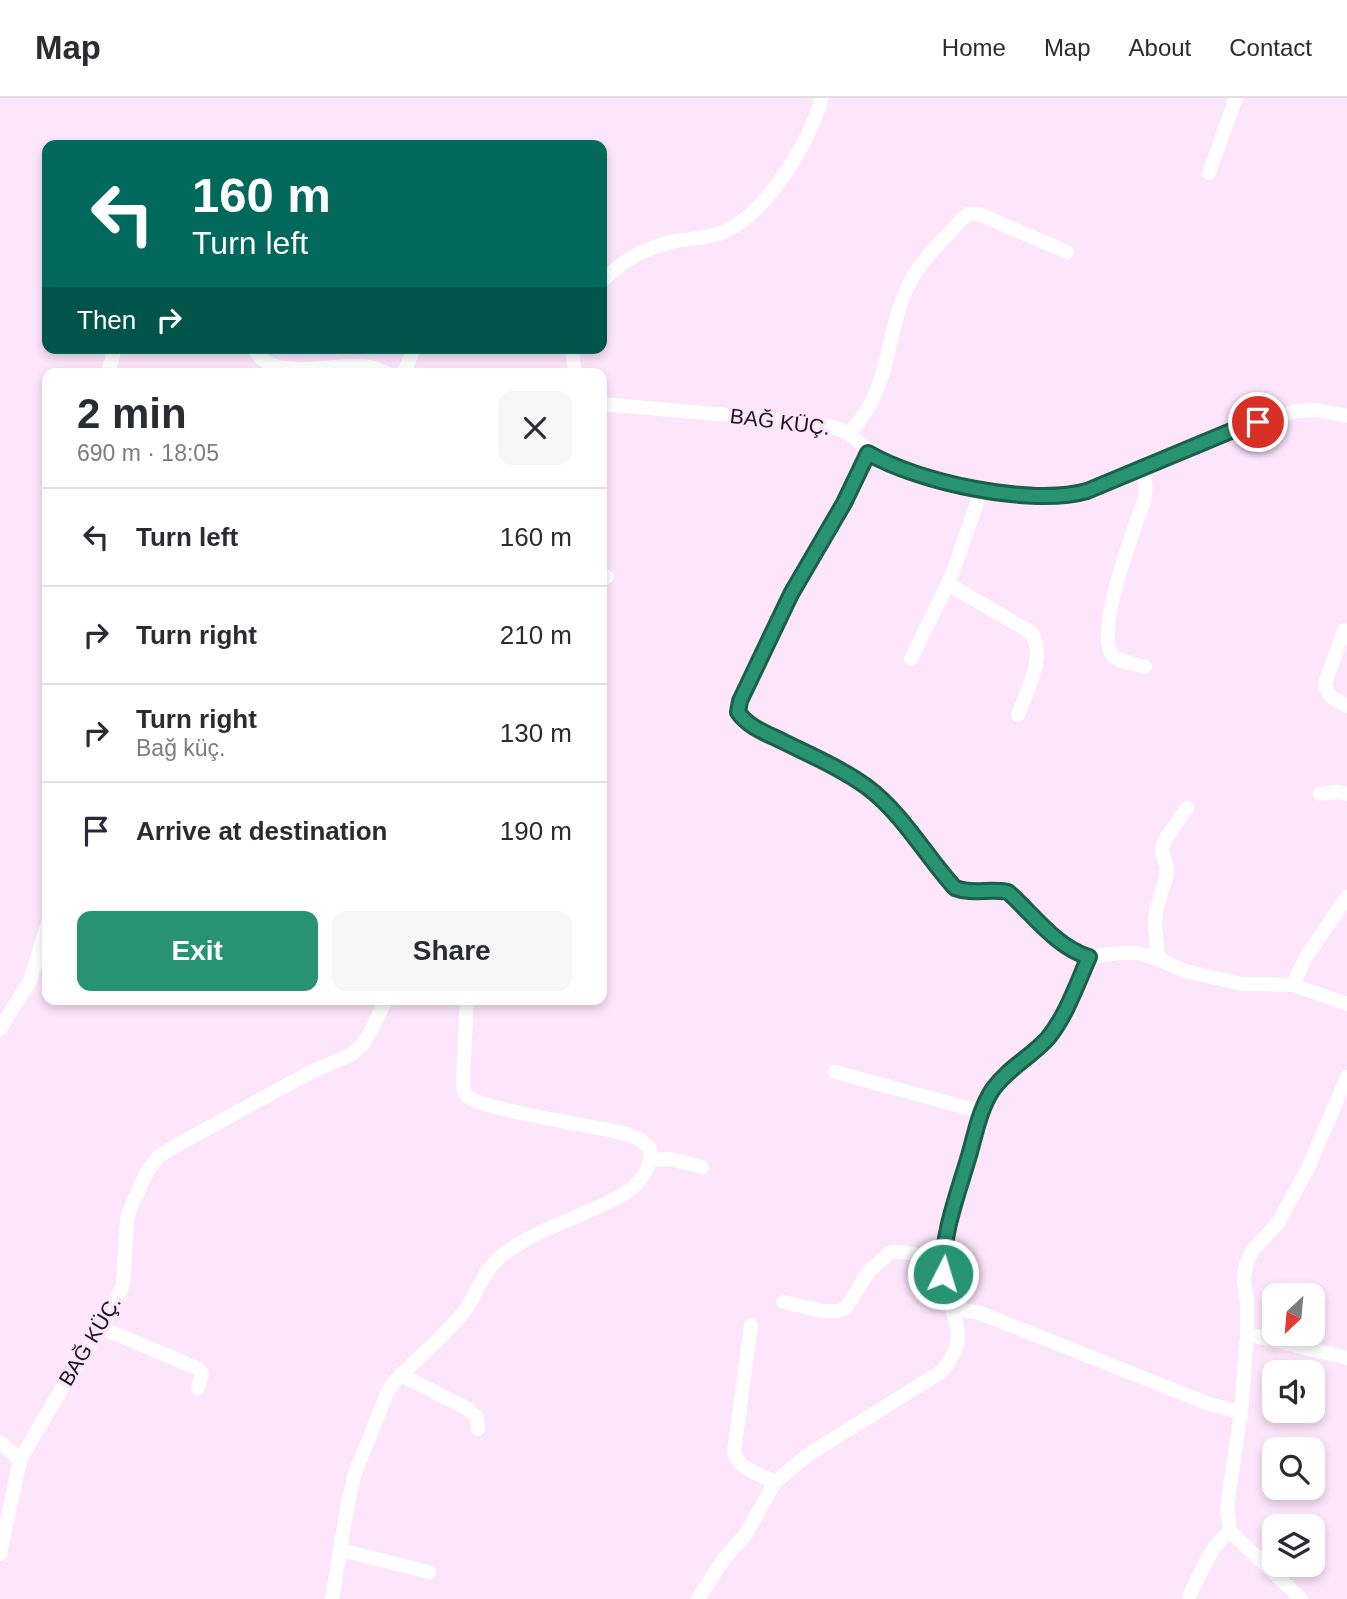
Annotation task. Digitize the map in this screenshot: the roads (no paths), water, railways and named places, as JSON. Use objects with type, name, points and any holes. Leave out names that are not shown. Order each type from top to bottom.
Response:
[{"type":"street","points":[[607,277],[642,251],[655,245],[715,235],[750,214],[792,166],[806,142],[822,98]]},
{"type":"street","points":[[1209,173],[1236,98]]},
{"type":"street","points":[[849,434],[874,397],[900,303],[909,283],[922,263],[962,219],[969,214],[979,214],[1068,252]]},
{"type":"street","points":[[257,354],[264,361],[283,368]]},
{"type":"street","name":"BAĞ KÜÇ.","points":[[607,404],[808,422],[833,427],[849,434],[868,453],[884,462],[982,489],[1046,497],[1070,496],[1143,469],[1243,426],[1297,411],[1317,410],[1347,416]]},
{"type":"street","points":[[868,453],[844,503],[791,594],[740,701],[738,712],[751,726],[866,786],[893,809],[955,888],[968,893],[998,890],[1008,892],[1059,942],[1076,953],[1089,957],[1137,953],[1185,971],[1242,984],[1293,985],[1347,1004]]},
{"type":"street","points":[[1143,469],[1146,488],[1144,501],[1113,595],[1109,613],[1108,648],[1115,658],[1144,667]]},
{"type":"street","points":[[911,659],[948,584],[982,489]]},
{"type":"street","points":[[948,584],[1032,633],[1038,644],[1038,658],[1018,715]]},
{"type":"street","points":[[1344,630],[1325,684],[1326,692],[1332,698],[1347,706]]},
{"type":"street","points":[[1320,794],[1347,794]]},
{"type":"street","points":[[1158,959],[1156,911],[1167,868],[1162,851],[1170,830],[1187,808]]},
{"type":"street","points":[[1293,985],[1306,957],[1347,897]]},
{"type":"street","points":[[0,1029],[30,981],[42,942]]},
{"type":"street","points":[[698,1599],[723,1560],[746,1534],[775,1482],[809,1454],[941,1372],[957,1350],[959,1335],[946,1285],[943,1260],[948,1227],[982,1112],[993,1089],[1007,1073],[1048,1038],[1089,957]]},
{"type":"street","name":"BAĞ KÜÇ.","points":[[0,1554],[20,1460],[65,1383],[102,1328],[123,1285],[127,1219],[148,1170],[159,1156],[311,1072],[352,1054],[363,1045],[383,1005]]},
{"type":"street","points":[[332,1599],[346,1508],[355,1473],[388,1391],[465,1310],[488,1269],[500,1257],[524,1241],[607,1204],[629,1191],[647,1171],[652,1160],[650,1149],[639,1139],[626,1134],[502,1109],[468,1097],[464,1091],[463,1080],[467,1005]]},
{"type":"street","points":[[835,1072],[982,1112]]},
{"type":"street","points":[[1301,1599],[1230,1531],[1227,1507],[1241,1412],[1247,1334],[1244,1279],[1252,1251],[1278,1223],[1309,1166],[1347,1077]]},
{"type":"street","points":[[652,1160],[670,1159],[702,1167]]},
{"type":"street","points":[[783,1302],[822,1311],[838,1311],[846,1308],[869,1271],[891,1252],[943,1260]]},
{"type":"street","points":[[954,1312],[963,1310],[980,1313],[1209,1404],[1241,1412]]},
{"type":"street","points":[[751,1325],[734,1452],[742,1466],[775,1482]]},
{"type":"street","points":[[102,1328],[199,1369],[202,1374],[198,1388]]},
{"type":"street","points":[[1247,1334],[1347,1358]]},
{"type":"street","points":[[401,1375],[468,1409],[477,1418],[478,1429]]},
{"type":"street","points":[[0,1442],[20,1460]]},
{"type":"street","points":[[1189,1595],[1212,1552],[1221,1538],[1230,1531]]},
{"type":"street","points":[[341,1550],[429,1573]]}]
